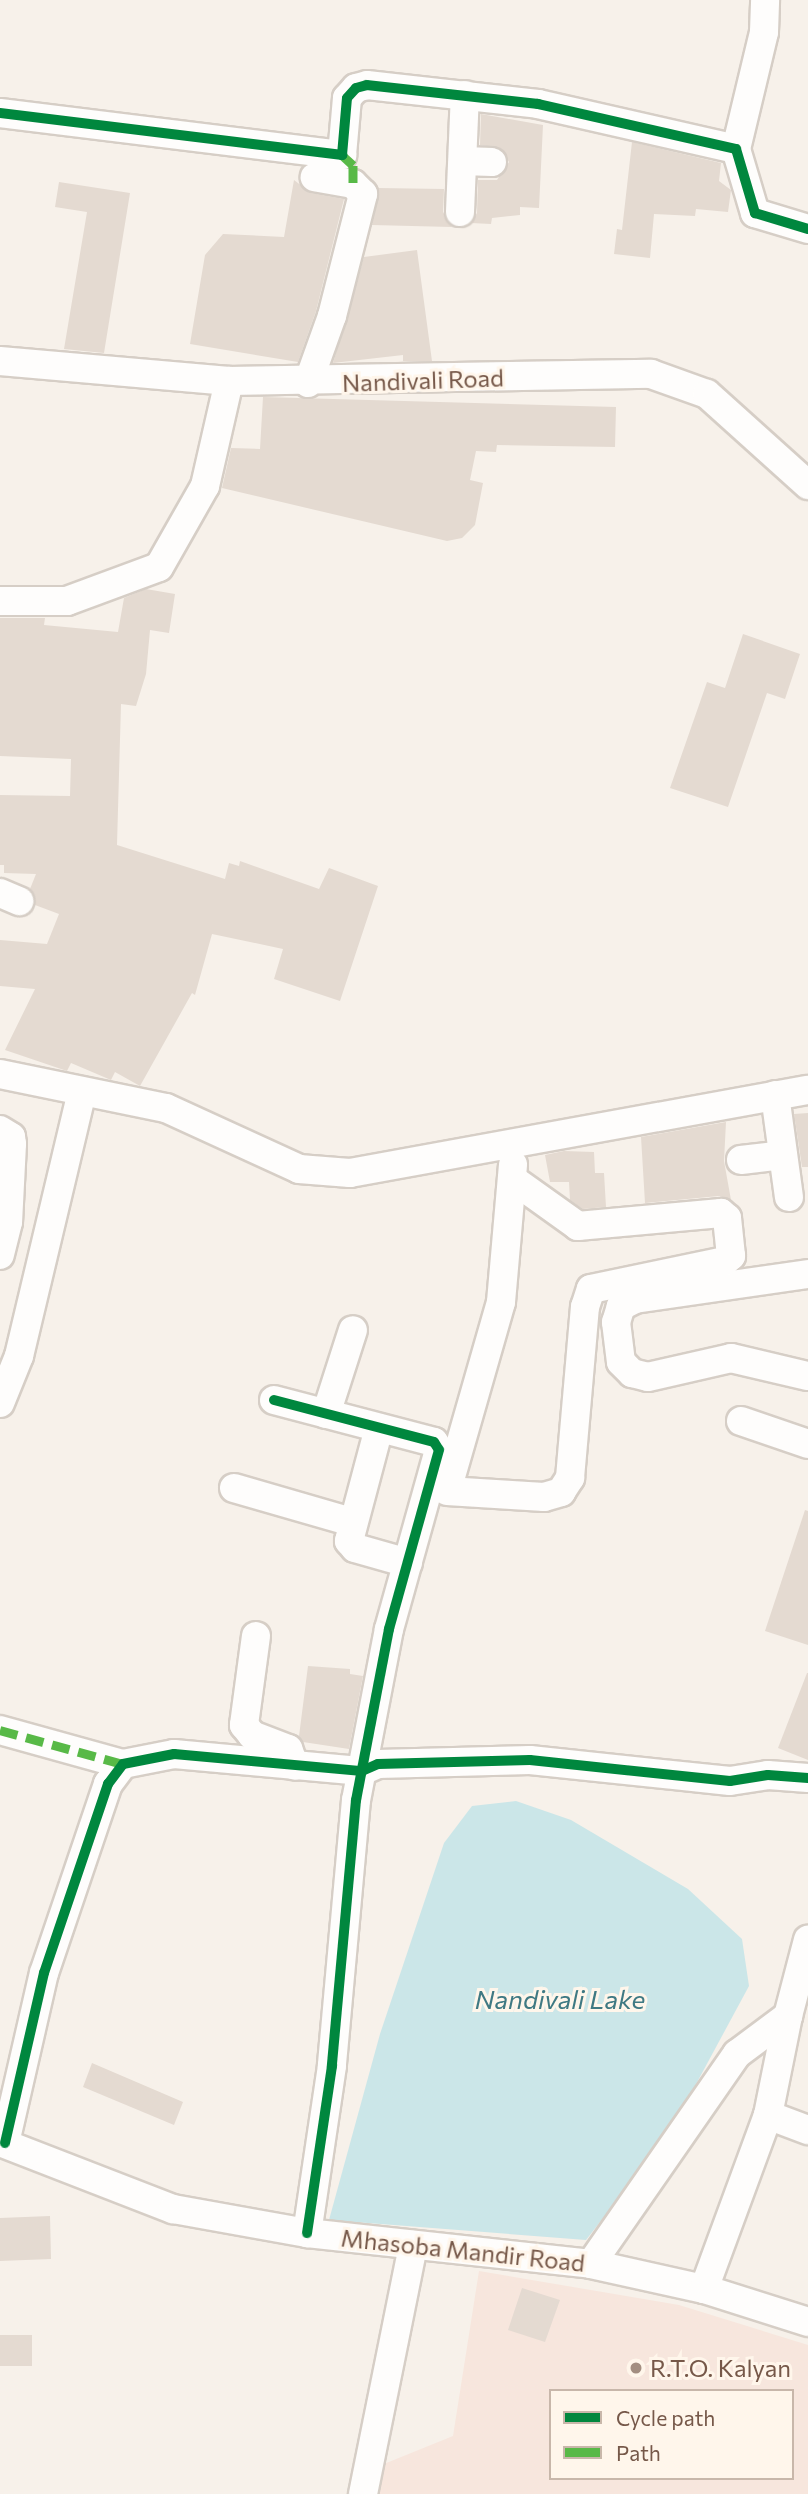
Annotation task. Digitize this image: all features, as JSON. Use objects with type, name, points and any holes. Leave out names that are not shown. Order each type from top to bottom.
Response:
[{"type":"street","points":[[765,0],[764,32],[736,149],[755,213],[808,229]]},
{"type":"street","points":[[0,113],[342,155],[347,98],[356,88],[368,85],[465,94],[609,117],[736,149]]},
{"type":"street","points":[[460,212],[465,94]]},
{"type":"street","points":[[463,160],[492,162]]},
{"type":"street","points":[[308,383],[332,316],[363,194],[353,184],[315,177]]},
{"type":"street","name":"Nandivali Road","points":[[0,361],[229,382],[308,383],[651,374],[707,394],[808,485]]},
{"type":"street","points":[[0,601],[67,601],[159,567],[205,486],[229,382]]},
{"type":"street","points":[[0,1073],[166,1108],[299,1169],[350,1173],[808,1090]]},
{"type":"street","points":[[0,1403],[19,1356],[82,1091]]},
{"type":"street","points":[[775,1095],[789,1198]]},
{"type":"street","points":[[0,1130],[11,1137],[12,1144],[8,1222],[0,1255]]},
{"type":"street","points":[[307,2233],[332,2067],[348,1850],[394,1671],[501,1302],[514,1144]]},
{"type":"street","points":[[741,1160],[783,1155]]},
{"type":"street","points":[[447,1491],[544,1497],[561,1492],[570,1478],[585,1307],[592,1289],[725,1261],[731,1256],[727,1218],[721,1213],[578,1226],[512,1179]]},
{"type":"street","points":[[808,1274],[635,1299],[621,1306],[616,1322],[621,1362],[632,1373],[648,1377],[731,1358],[808,1376]]},
{"type":"street","points":[[326,1414],[353,1329]]},
{"type":"street","points":[[274,1400],[438,1446],[389,1629],[370,1767]]},
{"type":"street","points":[[741,1421],[808,1444]]},
{"type":"street","points":[[379,1428],[352,1522],[352,1546],[408,1563]]},
{"type":"street","points":[[234,1489],[352,1522]]},
{"type":"street","points":[[256,1636],[244,1725],[253,1735],[288,1749],[295,1766]]},
{"type":"street","points":[[0,1730],[123,1764],[174,1755],[295,1766],[370,1767],[530,1760],[730,1781],[768,1776],[808,1778]]},
{"type":"street","points":[[2,2142],[44,1973],[108,1784],[123,1764]]},
{"type":"street","points":[[704,2289],[768,2115],[788,2016],[808,1940]]},
{"type":"street","points":[[591,2264],[737,2054],[788,2016]]},
{"type":"street","points":[[768,2115],[808,2130]]},
{"type":"street","name":"Mhasoba Mandir Road","points":[[2,2142],[173,2209],[307,2233],[591,2264],[704,2289],[808,2322]]},
{"type":"street","points":[[363,2494],[413,2245]]},
{"type":"shaded area","name":"R.T.O. Kalyan","points":[[479,2271],[679,2305],[808,2345],[808,2494],[369,2494],[374,2468],[453,2436]]},
{"type":"water","name":"Nandivali Lake","points":[[516,1801],[571,1820],[688,1889],[742,1939],[749,1986],[695,2086],[638,2173],[586,2240],[329,2220],[380,2034],[444,1843],[472,1806]]},
{"type":"building","points":[[481,114],[543,125],[539,208],[520,207],[520,215],[492,218],[491,224],[471,223],[477,213],[478,180],[497,180],[509,162],[500,148],[480,145]]},
{"type":"building","points":[[632,142],[721,163],[719,181],[731,190],[728,212],[696,209],[695,216],[654,214],[650,258],[614,254],[617,229],[622,230]]},
{"type":"building","points":[[294,180],[311,193],[344,199],[316,311],[298,362],[190,344],[205,255],[223,234],[284,237]]},
{"type":"building","points":[[59,182],[130,193],[104,353],[64,349],[87,212],[55,207]]},
{"type":"building","points":[[378,188],[444,189],[443,212],[452,227],[372,225]]},
{"type":"building","points":[[417,250],[432,361],[403,361],[403,355],[333,363],[364,257]]},
{"type":"building","points":[[263,397],[616,407],[615,447],[497,445],[496,452],[476,451],[470,480],[483,483],[475,525],[462,538],[447,541],[222,488],[231,448],[260,449]]},
{"type":"building","points":[[146,589],[175,594],[169,633],[150,630],[146,674],[136,706],[121,704],[117,845],[225,879],[229,863],[239,866],[240,861],[319,889],[329,868],[378,886],[340,1001],[274,979],[283,949],[212,934],[195,995],[192,993],[140,1086],[115,1072],[111,1080],[71,1063],[67,1071],[5,1050],[35,989],[0,986],[0,940],[47,944],[59,914],[35,905],[30,889],[36,874],[4,873],[4,865],[0,865],[0,795],[70,796],[71,759],[0,756],[0,618],[45,618],[44,625],[118,632],[124,598]]},
{"type":"building","points":[[743,634],[800,654],[785,699],[767,693],[728,807],[670,788],[707,682],[725,688]]},
{"type":"building","points":[[808,1113],[808,1167],[802,1167],[794,1114]]},
{"type":"building","points":[[726,1122],[724,1161],[731,1200],[719,1196],[645,1203],[641,1137]]},
{"type":"building","points":[[564,1151],[594,1152],[595,1173],[604,1173],[606,1207],[583,1209],[570,1200],[569,1182],[550,1182],[545,1155]]},
{"type":"building","points":[[805,1510],[808,1511],[808,1645],[765,1631]]},
{"type":"building","points":[[308,1666],[350,1669],[350,1674],[363,1676],[349,1749],[303,1742],[299,1736]]},
{"type":"building","points":[[808,1673],[808,1760],[778,1748]]},
{"type":"building","points":[[92,2063],[183,2102],[174,2125],[83,2087]]},
{"type":"building","points":[[50,2216],[51,2259],[0,2261],[0,2218]]},
{"type":"building","points":[[522,2288],[560,2300],[545,2342],[508,2330]]},
{"type":"building","points":[[0,2335],[32,2335],[32,2366],[0,2366]]},
{"type":"marked path","points":[[342,155],[353,165],[353,184]]},
{"type":"marked path","points":[[0,1730],[123,1764]]},
{"type":"cycle path","points":[[0,113],[342,155],[347,98],[356,88],[367,85],[538,104],[736,149],[755,213],[808,229]]},
{"type":"cycle path","points":[[274,1400],[434,1442],[439,1450],[389,1629],[356,1800],[332,2066],[307,2233]]},
{"type":"cycle path","points":[[5,2143],[44,1973],[108,1784],[123,1764],[174,1754],[362,1771],[378,1764],[530,1760],[730,1781],[768,1775],[808,1778]]},
{"type":"place","name":"R.T.O. Kalyan","points":[[636,2368]]}]
